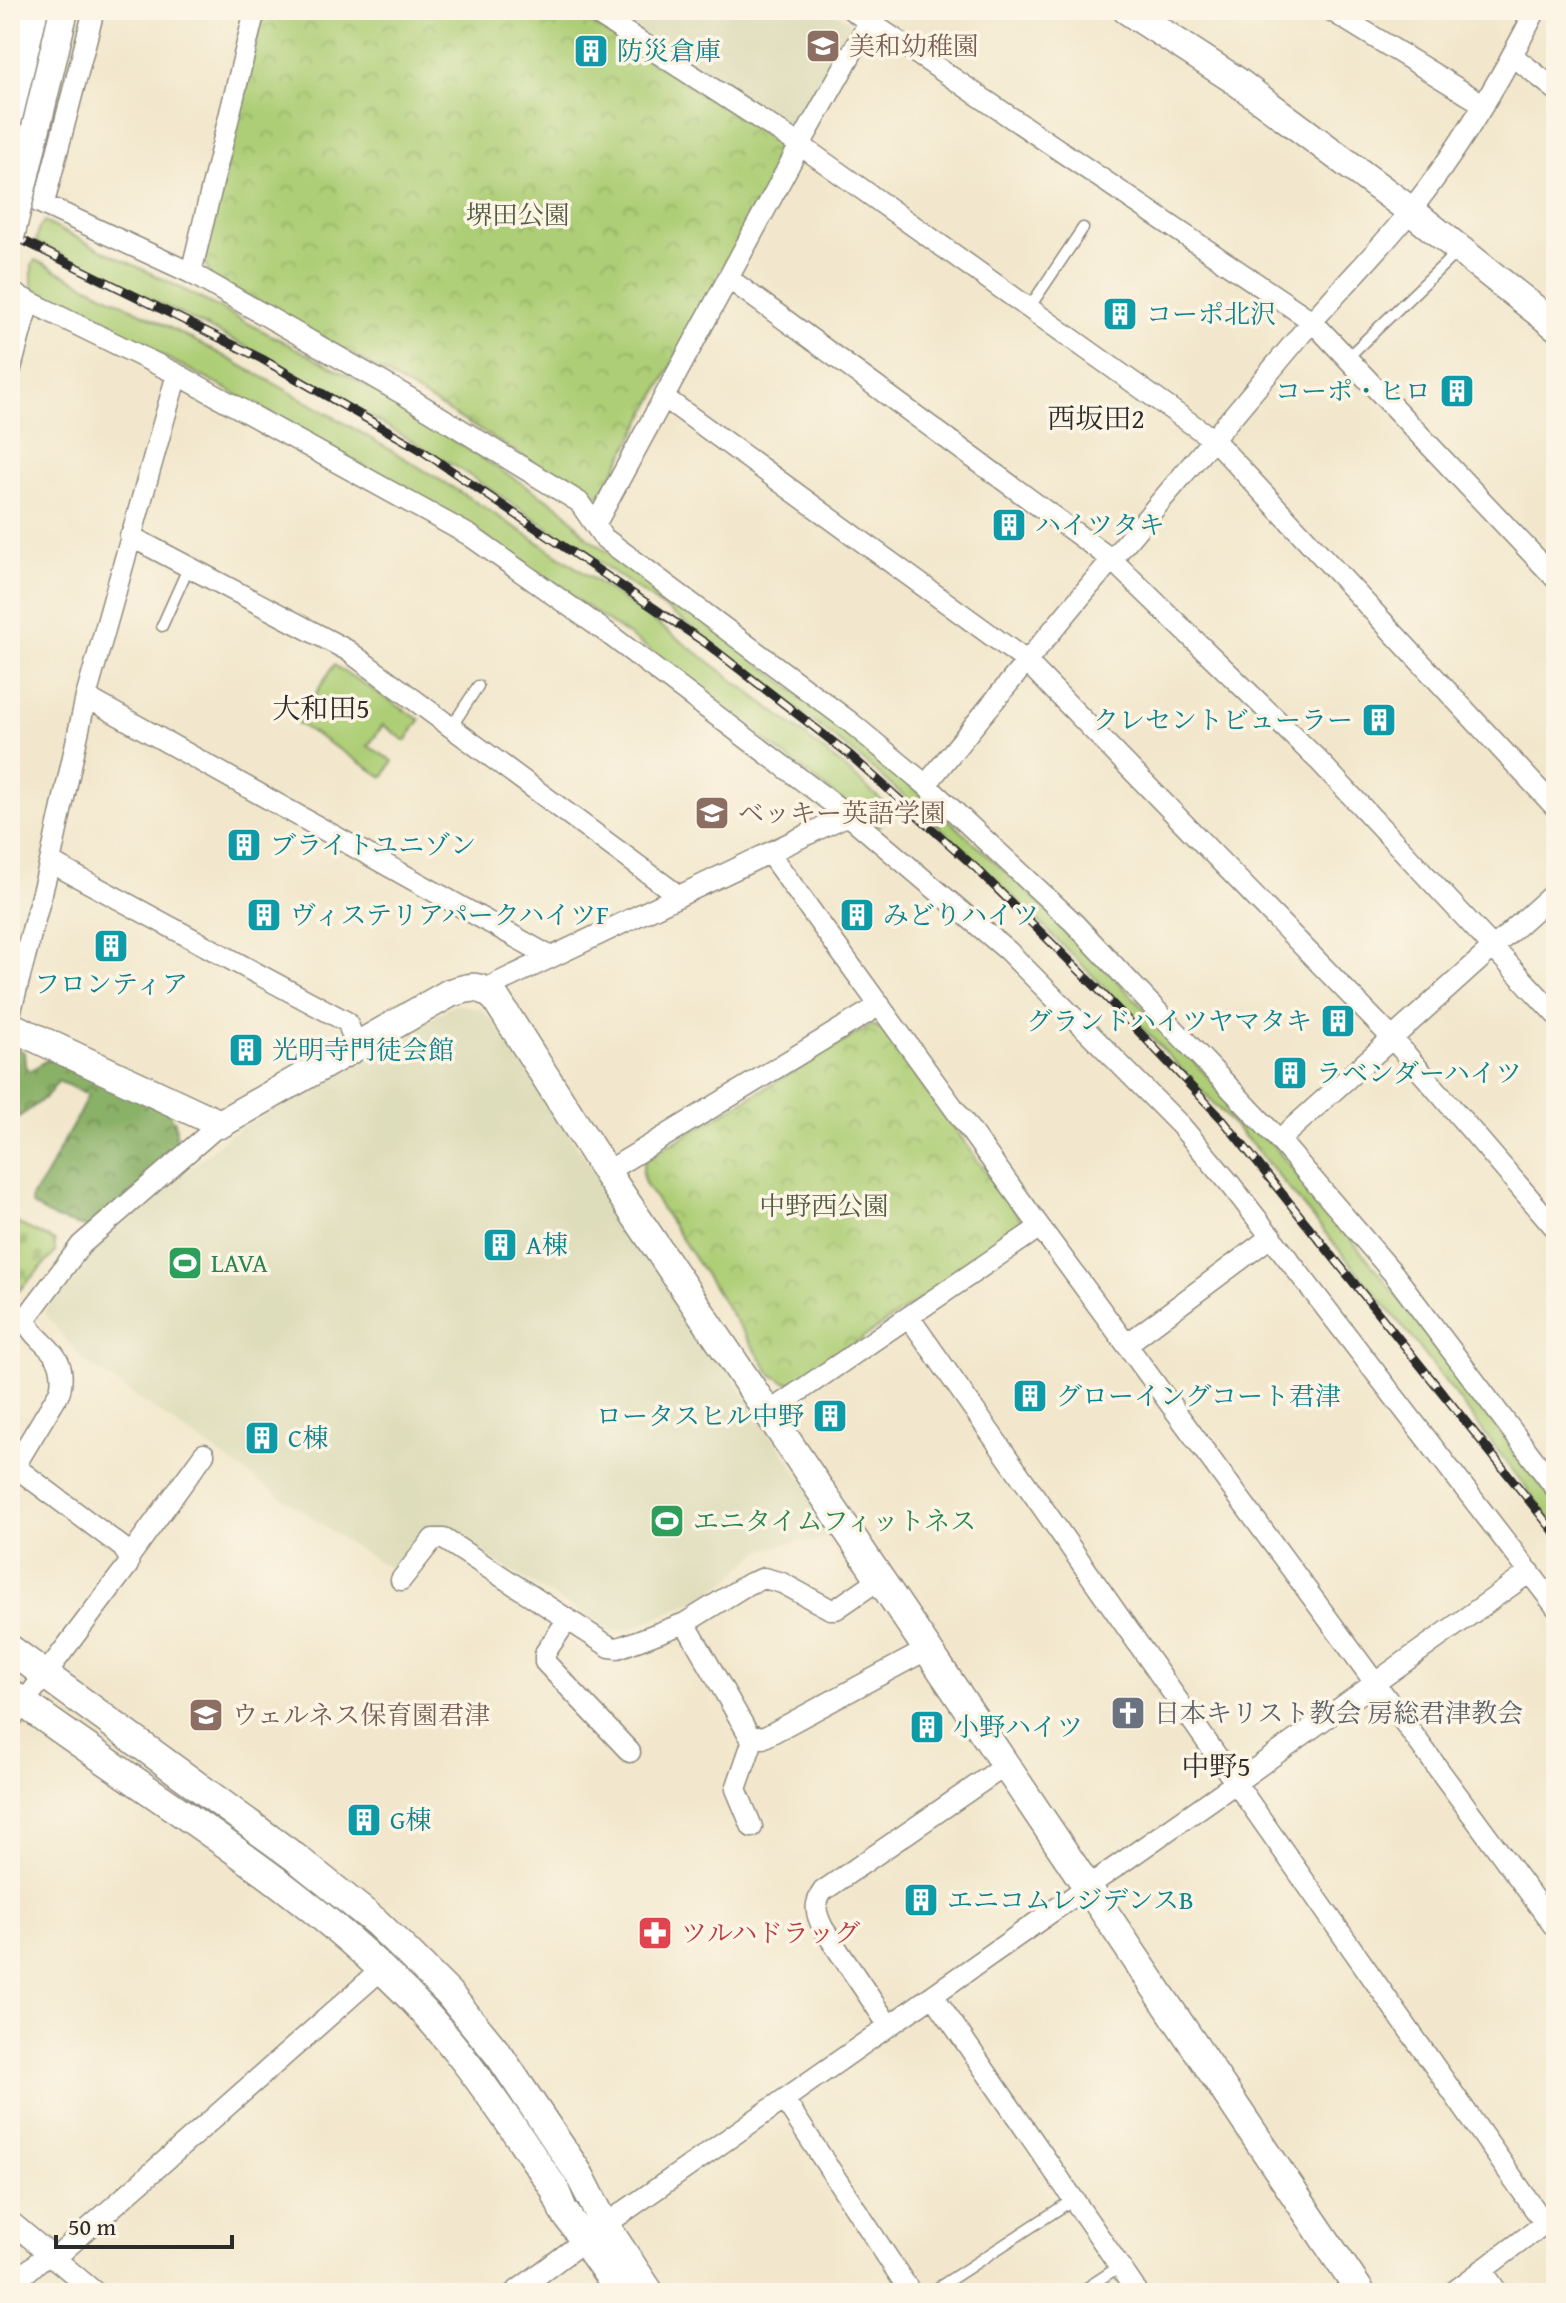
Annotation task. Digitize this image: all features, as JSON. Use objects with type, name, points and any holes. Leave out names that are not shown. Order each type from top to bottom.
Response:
[{"type":"street","points":[[10,116],[35,10]]},
{"type":"street","points":[[10,237],[64,10]]},
{"type":"street","points":[[44,203],[94,10]]},
{"type":"street","points":[[191,273],[220,164],[255,10]]},
{"type":"street","points":[[591,10],[800,145],[1214,440],[1556,808]]},
{"type":"street","points":[[852,10],[873,16],[1312,321],[1556,579]]},
{"type":"street","points":[[1127,10],[1235,80],[1411,211],[1556,326]]},
{"type":"street","points":[[1330,10],[1483,104]]},
{"type":"street","points":[[595,525],[873,16]]},
{"type":"street","points":[[926,785],[1025,660],[1312,321],[1411,211],[1483,104],[1533,16]]},
{"type":"street","points":[[1513,56],[1556,90]]},
{"type":"street","points":[[10,189],[191,273],[403,394],[579,502],[604,538],[850,722],[926,785],[1073,922],[1279,1140],[1393,1273],[1556,1489]]},
{"type":"street","points":[[728,278],[1111,559],[1319,761],[1556,1015]]},
{"type":"street","points":[[10,372],[19,297],[177,374],[469,535],[602,629],[848,815],[1008,951],[1181,1126],[1272,1236],[1556,1607]]},
{"type":"street","points":[[10,1014],[50,862],[86,697],[177,374]]},
{"type":"street","points":[[665,398],[1025,660],[1392,1038],[1556,1229]]},
{"type":"street","points":[[130,536],[347,650],[679,896]]},
{"type":"street","points":[[86,697],[551,957]]},
{"type":"street","points":[[129,1557],[122,1547],[13,1468],[60,1391],[63,1378],[53,1352],[27,1325],[26,1318],[81,1245],[220,1124],[450,993],[471,987],[485,989],[848,815]]},
{"type":"street","points":[[769,853],[1556,1929]]},
{"type":"street","points":[[50,862],[347,1022],[357,1047]]},
{"type":"street","points":[[1279,1140],[1556,891]]},
{"type":"street","points":[[485,989],[496,999],[606,1172],[1361,2293]]},
{"type":"street","points":[[606,1172],[880,1005]]},
{"type":"street","points":[[10,1026],[220,1124]]},
{"type":"street","points":[[769,1412],[1040,1227]]},
{"type":"street","points":[[1127,1344],[1272,1236]]},
{"type":"street","points":[[909,1317],[1234,1784],[1552,2221],[1452,2293]]},
{"type":"street","points":[[204,1454],[129,1557],[128,1565],[44,1676],[14,1705],[279,1881],[382,1969],[475,2074],[554,2188],[563,2210],[594,2233],[650,2293]]},
{"type":"street","points":[[401,1580],[437,1538],[444,1539],[610,1647],[618,1648],[685,1623],[748,1584],[764,1578],[782,1583],[830,1609],[836,1609],[881,1578]]},
{"type":"street","points":[[514,2293],[594,2233],[1234,1784],[1530,1572]]},
{"type":"street","points":[[568,1619],[545,1653],[545,1662],[630,1752]]},
{"type":"street","points":[[685,1623],[749,1735],[763,1738],[928,1649]]},
{"type":"street","points":[[10,1649],[296,1858],[376,1922],[449,1994],[499,2055],[579,2174],[594,2233],[621,2293]]},
{"type":"street","points":[[752,1827],[736,1789],[754,1737]]},
{"type":"street","points":[[889,2026],[823,1928],[816,1914],[818,1897],[1006,1765]]},
{"type":"street","points":[[10,2287],[206,2128],[382,1969]]},
{"type":"street","points":[[933,1995],[1138,2293]]},
{"type":"street","points":[[785,2101],[911,2293]]},
{"type":"street","points":[[10,2221],[96,2293]]},
{"type":"street","points":[[1482,2270],[1498,2293]]},
{"type":"lane","points":[[1512,10],[1533,16]]},
{"type":"lane","points":[[1029,308],[1083,228]]},
{"type":"lane","points":[[1347,358],[1459,249]]},
{"type":"lane","points":[[162,626],[189,566]]},
{"type":"lane","points":[[452,726],[478,686]]},
{"type":"lane","points":[[930,2293],[1074,2199]]},
{"type":"lane","points":[[1079,2293],[1120,2266]]},
{"type":"shaded area","points":[[604,10],[832,10],[849,21],[852,36],[801,126],[788,125]]},
{"type":"shaded area","points":[[456,1004],[481,1009],[492,1020],[834,1527],[831,1536],[760,1551],[727,1581],[702,1597],[624,1632],[611,1631],[436,1526],[424,1531],[400,1566],[388,1567],[82,1360],[44,1312],[91,1251],[231,1134]]},
{"type":"green space","name":"堺田公園","points":[[264,10],[570,10],[781,144],[785,157],[602,494],[587,496],[355,356],[212,278],[203,260]]},
{"type":"green space","points":[[44,222],[167,281],[355,379],[563,509],[586,536],[758,662],[929,801],[1078,939],[1274,1146],[1378,1272],[1556,1505],[1556,1527],[1412,1338],[1257,1150],[1110,993],[931,819],[857,756],[697,631],[579,548],[461,470],[273,360],[36,242],[39,228]]},
{"type":"green space","points":[[35,260],[295,395],[545,546],[704,658],[824,751],[892,810],[877,828],[647,648],[466,524],[221,386],[32,289],[32,265]]},
{"type":"green space","points":[[334,665],[420,720],[406,741],[383,725],[368,746],[393,761],[383,777],[297,723]]},
{"type":"green space","name":"中野西公園","points":[[872,1025],[883,1030],[1022,1221],[1017,1233],[797,1383],[785,1382],[771,1374],[646,1185],[644,1166],[646,1159]]},
{"type":"green space","points":[[10,1047],[24,1052],[25,1065],[30,1071],[47,1060],[62,1059],[166,1109],[175,1122],[178,1155],[88,1228],[56,1219],[32,1205],[31,1197],[47,1174],[88,1094],[58,1081],[34,1106],[17,1118],[10,1117]]},
{"type":"green space","points":[[10,1220],[55,1241],[55,1253],[10,1300]]},
{"type":"railway","points":[[10,234],[262,359],[418,448],[707,644],[850,755],[978,870],[1103,994],[1222,1119],[1556,1534]]},
{"type":"place","name":"美和幼稚園","points":[[823,46]]},
{"type":"place","name":"防災倉庫","points":[[591,51]]},
{"type":"place","name":"コーポ北沢","points":[[1120,314]]},
{"type":"place","name":"コーポ・ヒロ","points":[[1457,391]]},
{"type":"place","name":"ハイツタキ","points":[[1009,525]]},
{"type":"place","name":"クレセントビューラー","points":[[1379,720]]},
{"type":"place","name":"ベッキー英語学園","points":[[712,813]]},
{"type":"place","name":"ブライトユニゾン","points":[[244,845]]},
{"type":"place","name":"ヴィステリアパークハイツF","points":[[264,915]]},
{"type":"place","name":"みどりハイツ","points":[[857,915]]},
{"type":"place","name":"フロンティア","points":[[111,946]]},
{"type":"place","name":"グランドハイツヤマタキ","points":[[1338,1021]]},
{"type":"place","name":"光明寺門徒会館","points":[[246,1050]]},
{"type":"place","name":"ラベンダーハイツ","points":[[1290,1073]]},
{"type":"place","name":"A棟","points":[[500,1245]]},
{"type":"place","name":"LAVA","points":[[185,1263]]},
{"type":"place","name":"グローイングコート君津","points":[[1030,1396]]},
{"type":"place","name":"ロータスヒル中野","points":[[830,1416]]},
{"type":"place","name":"C棟","points":[[262,1438]]},
{"type":"place","name":"エニタイムフィットネス","points":[[667,1521]]},
{"type":"place","name":"日本キリスト教会 房総君津教会","points":[[1128,1713]]},
{"type":"place","name":"ウェルネス保育園君津","points":[[206,1715]]},
{"type":"place","name":"小野ハイツ","points":[[927,1727]]},
{"type":"place","name":"G棟","points":[[364,1820]]},
{"type":"place","name":"エニコムレジデンスB","points":[[921,1900]]},
{"type":"place","name":"ツルハドラッグ","points":[[655,1933]]},
{"type":"district","name":"西坂田2","points":[[1096,418]]},
{"type":"district","name":"大和田5","points":[[321,708]]},
{"type":"district","name":"中野5","points":[[1216,1766]]}]
